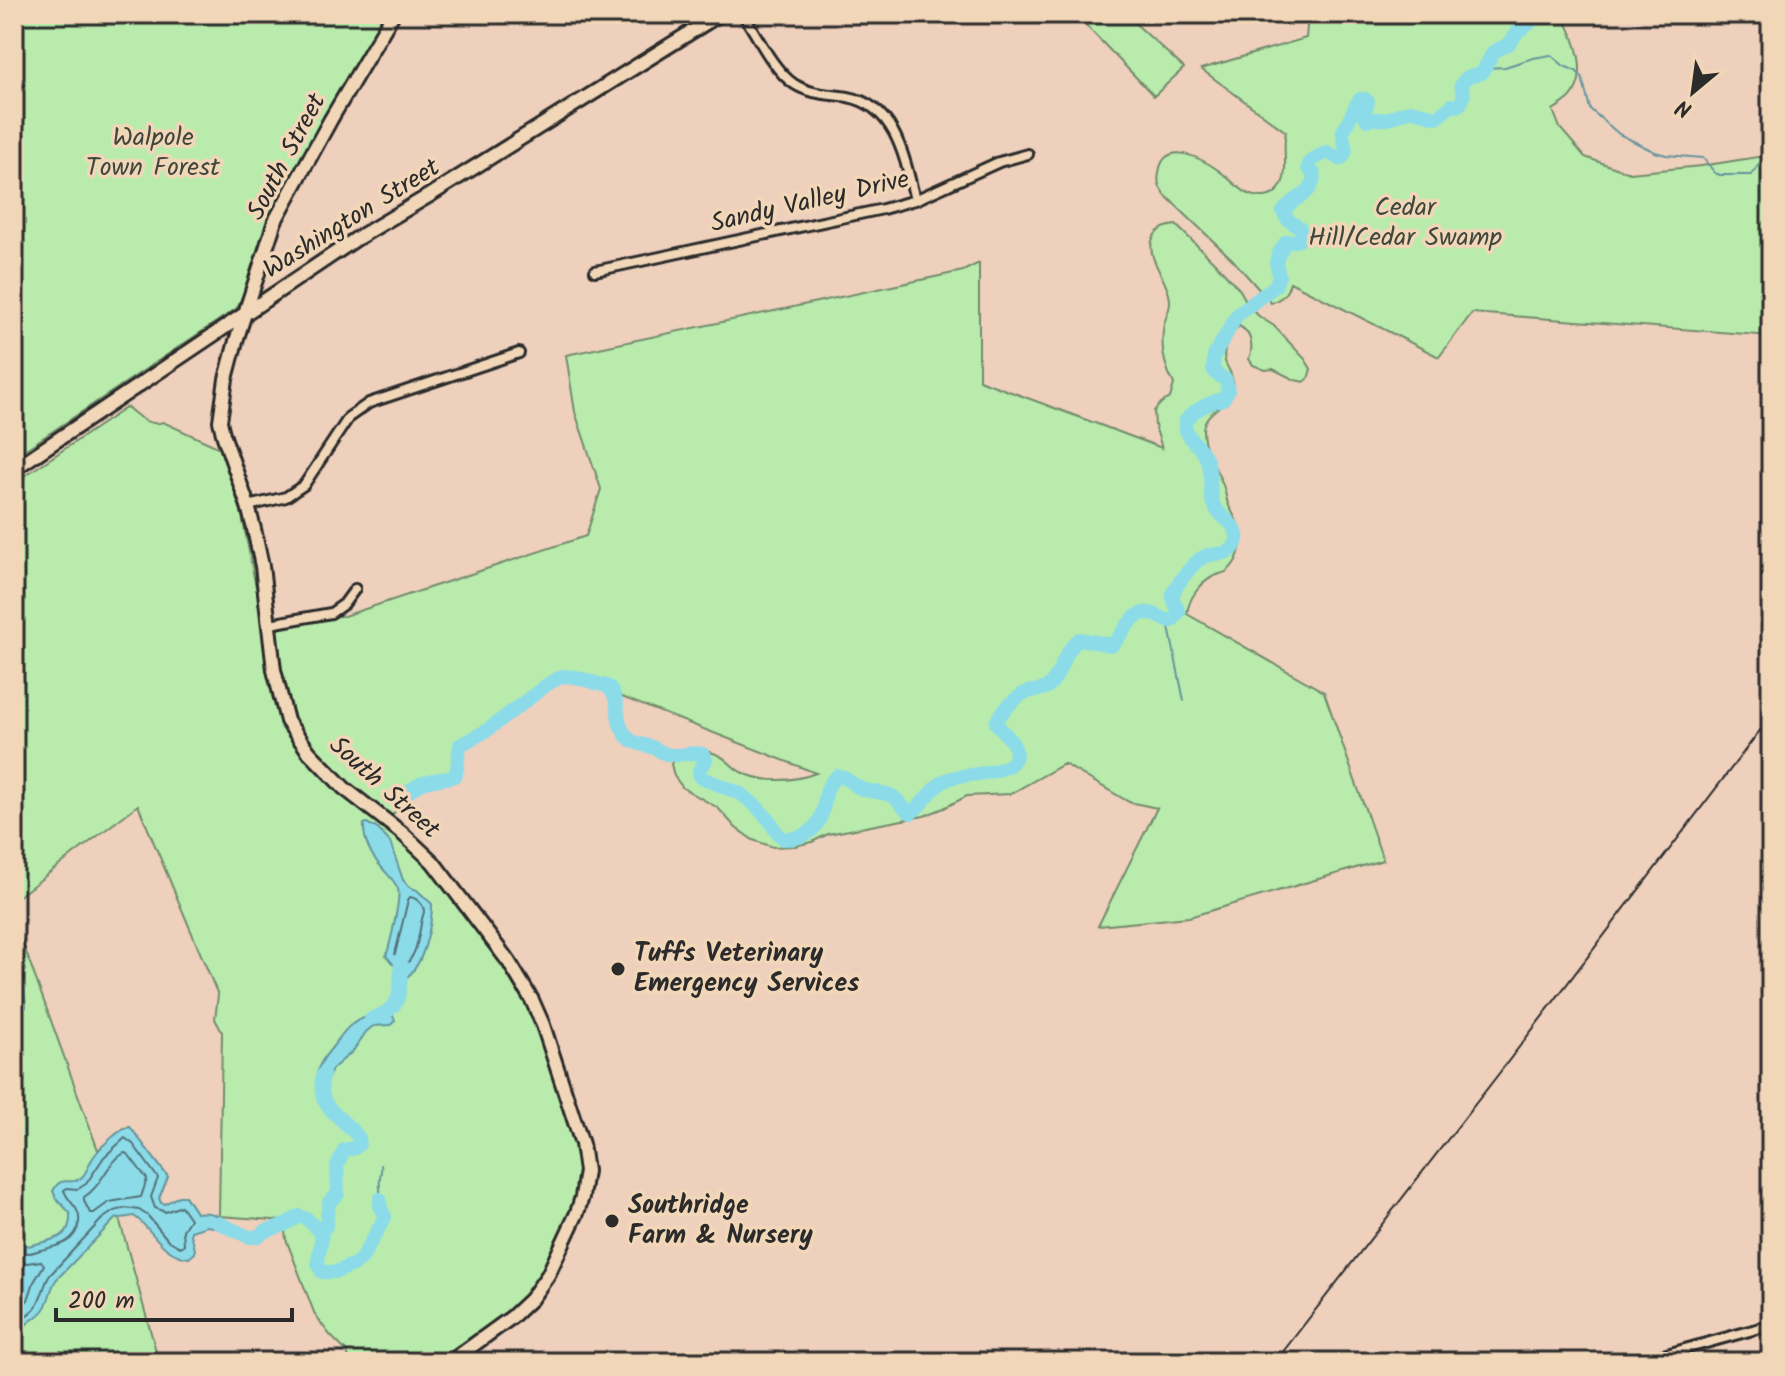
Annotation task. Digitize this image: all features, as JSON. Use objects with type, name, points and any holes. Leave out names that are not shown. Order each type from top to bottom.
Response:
[{"type":"street","name":"South Street","points":[[393,14],[283,204],[269,237],[226,379],[220,421],[248,506],[262,566],[274,670],[287,721],[309,752],[344,788],[412,841],[433,862],[509,962],[543,1025],[582,1144],[586,1171],[582,1197],[548,1275],[531,1299],[512,1317],[450,1362]]},
{"type":"street","name":"Washington Street","points":[[14,469],[356,239],[720,14]]},
{"type":"street","points":[[743,14],[786,78],[809,91],[871,105],[884,117],[899,145],[915,200]]},
{"type":"street","name":"Sandy Valley Drive","points":[[595,271],[867,213],[915,200],[999,162],[1028,154]]},
{"type":"street","points":[[248,506],[286,497],[304,485],[349,417],[369,403],[519,353]]},
{"type":"street","points":[[270,624],[331,613],[344,604],[355,589]]},
{"type":"street","points":[[1638,1362],[1771,1325]]},
{"type":"green space","name":"Walpole Town Forest","points":[[14,14],[393,14],[269,237],[237,308],[14,457]]},
{"type":"green space","points":[[1075,14],[1125,14],[1184,68],[1154,96]]},
{"type":"green space","name":"Cedar Hill/Cedar Swamp","points":[[1308,14],[1562,14],[1575,43],[1580,75],[1571,96],[1553,110],[1560,128],[1585,157],[1630,173],[1771,155],[1771,336],[1472,313],[1439,357],[1290,282],[1284,295],[1271,303],[1233,260],[1165,195],[1158,176],[1162,162],[1168,156],[1184,154],[1211,165],[1251,195],[1266,197],[1276,192],[1284,180],[1286,132],[1201,69],[1306,38]]},
{"type":"green space","points":[[1176,225],[1240,290],[1250,308],[1274,326],[1311,369],[1304,382],[1273,369],[1265,370],[1253,365],[1249,359],[1250,340],[1243,329],[1239,326],[1229,339],[1224,359],[1233,387],[1227,399],[1207,418],[1203,431],[1208,453],[1239,527],[1241,544],[1230,569],[1204,583],[1190,602],[1187,614],[1324,692],[1383,860],[1189,917],[1098,926],[1157,808],[1129,802],[1064,764],[1010,794],[967,796],[924,816],[828,834],[795,846],[773,847],[753,840],[736,828],[718,808],[683,788],[674,776],[671,764],[677,754],[699,750],[723,758],[750,776],[768,780],[788,780],[816,773],[614,694],[602,684],[562,676],[486,731],[460,745],[456,775],[416,786],[388,822],[412,841],[532,1000],[582,1144],[585,1184],[540,1288],[450,1362],[350,1362],[347,1352],[315,1315],[286,1239],[284,1225],[288,1221],[219,1216],[222,1032],[215,1019],[218,995],[138,805],[14,900],[14,483],[127,407],[148,422],[163,422],[220,448],[241,511],[263,623],[272,696],[289,733],[296,720],[283,685],[275,617],[344,616],[586,536],[601,489],[575,412],[566,355],[963,271],[979,263],[979,380],[1162,448],[1154,411],[1170,398],[1174,384],[1165,363],[1163,347],[1170,300],[1151,248],[1158,231]]},
{"type":"green space","points":[[14,919],[98,1150],[124,1128],[130,1127],[168,1177],[159,1198],[161,1203],[185,1196],[196,1213],[119,1218],[159,1362],[14,1362]]},
{"type":"water","points":[[367,823],[390,842],[403,880],[432,904],[429,932],[422,953],[407,977],[397,975],[395,966],[386,956],[399,894],[369,848],[364,830]]},
{"type":"water","points":[[387,1013],[395,1020],[391,1025],[373,1026],[366,1032],[353,1051],[332,1069],[322,1091],[317,1079],[319,1067],[344,1032],[359,1020]]},
{"type":"water","points":[[130,1127],[168,1177],[159,1198],[161,1203],[185,1196],[196,1213],[218,1216],[235,1230],[207,1226],[191,1231],[195,1253],[189,1258],[164,1247],[134,1216],[115,1219],[56,1280],[44,1309],[19,1335],[14,1362],[14,1207],[18,1234],[28,1246],[58,1238],[67,1229],[70,1213],[56,1198],[53,1191],[56,1186],[63,1181],[81,1178],[103,1146]]},
{"type":"waterway","points":[[401,801],[420,784],[456,775],[460,745],[486,731],[562,676],[609,687],[615,698],[622,729],[632,741],[669,755],[703,754],[706,760],[699,770],[700,777],[741,794],[755,805],[784,839],[799,837],[816,826],[827,789],[837,776],[864,790],[892,796],[911,813],[948,779],[990,772],[1010,764],[1015,757],[1015,748],[996,723],[1010,704],[1024,693],[1045,688],[1052,682],[1079,639],[1112,645],[1139,614],[1153,614],[1172,621],[1179,612],[1173,593],[1187,572],[1205,556],[1225,553],[1234,547],[1237,533],[1212,501],[1208,463],[1187,432],[1185,422],[1201,408],[1223,399],[1228,391],[1226,380],[1213,369],[1214,356],[1237,315],[1275,286],[1279,276],[1276,263],[1286,242],[1299,240],[1302,236],[1300,228],[1283,212],[1310,188],[1314,174],[1308,168],[1310,162],[1327,152],[1340,159],[1343,156],[1346,150],[1343,131],[1360,99],[1368,102],[1364,115],[1367,120],[1387,119],[1413,111],[1438,117],[1452,105],[1457,106],[1464,95],[1463,82],[1469,76],[1482,73],[1493,52],[1509,44],[1519,30],[1530,23],[1532,14]]},
{"type":"waterway","points":[[1485,68],[1505,67],[1551,55],[1582,77],[1590,109],[1619,134],[1655,152],[1703,158],[1720,175],[1751,175],[1760,163],[1771,157]]},
{"type":"waterway","points":[[1168,622],[1184,701]]},
{"type":"waterway","points":[[371,1019],[395,1003],[400,989],[401,959]]},
{"type":"waterway","points":[[14,977],[23,978],[26,1007],[14,1019]]},
{"type":"waterway","points":[[14,1025],[19,1062],[14,1071]]},
{"type":"waterway","points":[[219,1223],[249,1237],[284,1225],[299,1216],[318,1230],[326,1226],[329,1202],[338,1194],[337,1166],[344,1150],[355,1148],[359,1138],[326,1104],[323,1074]]},
{"type":"waterway","points":[[380,1199],[381,1165]]},
{"type":"waterway","points":[[322,1230],[318,1260],[322,1272],[336,1272],[355,1264],[362,1258],[385,1217],[380,1199]]},
{"type":"railway","points":[[1275,1362],[1771,716]]},
{"type":"place","name":"Tuffs Veterinary Emergency Services","points":[[618,969]]},
{"type":"place","name":"Southridge Farm & Nursery","points":[[612,1221]]}]
